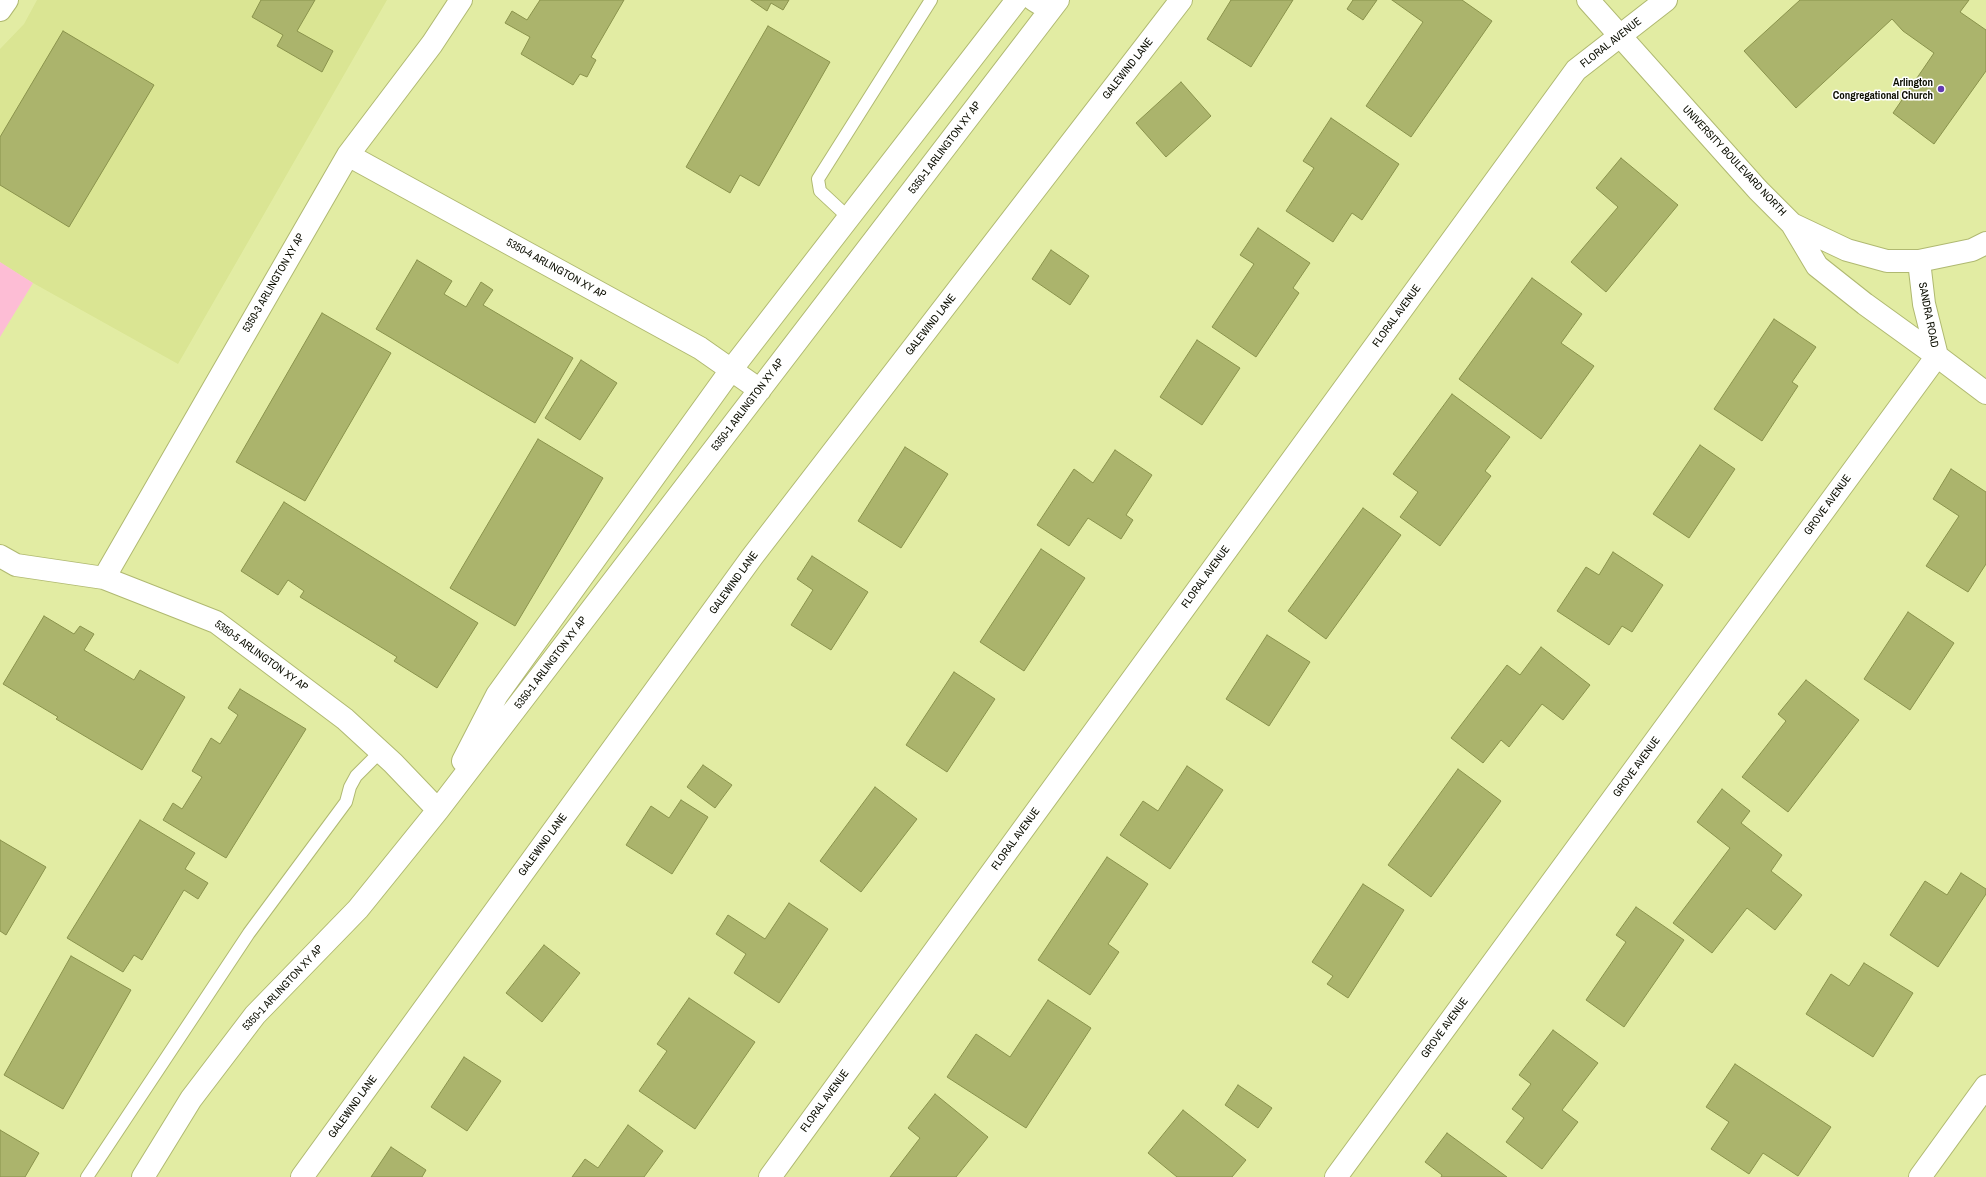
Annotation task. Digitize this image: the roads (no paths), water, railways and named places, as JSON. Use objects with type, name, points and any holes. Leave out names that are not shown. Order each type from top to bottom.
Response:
[{"type":"street","points":[[0,10],[7,0]]},
{"type":"street","name":"5350-3 ARLINGTON XY AP","points":[[104,578],[348,155],[432,44],[461,0]]},
{"type":"street","name":"5350-1 ARLINGTON XY AP","points":[[438,810],[497,695],[731,370],[1017,0]]},
{"type":"street","name":"GALEWIND LANE","points":[[302,1177],[752,557],[1181,0]]},
{"type":"street","name":"UNIVERSITY BOULEVARD NORTH","points":[[1588,0],[1753,184],[1792,224],[1847,250],[1887,261],[1919,261],[1972,250],[1986,244]]},
{"type":"street","name":"FLORAL AVENUE","points":[[770,1177],[1576,70],[1666,0]]},
{"type":"street","name":"5350-1 ARLINGTON XY AP","points":[[143,1177],[191,1099],[255,1014],[358,909],[438,810],[760,390],[1047,3]]},
{"type":"street","name":"5350-4 ARLINGTON XY AP","points":[[348,155],[700,348],[760,390]]},
{"type":"street","points":[[1792,224],[1817,266],[1865,304],[1937,356]]},
{"type":"street","name":"SANDRA ROAD","points":[[1919,261],[1924,304],[1937,356],[1986,393]]},
{"type":"street","name":"GROVE AVENUE","points":[[1336,1177],[1937,356]]},
{"type":"street","name":"5350-5 ARLINGTON XY AP","points":[[0,556],[16,565],[104,578],[216,622],[345,719],[380,751],[438,810]]},
{"type":"street","points":[[1920,1177],[1986,1086]]},
{"type":"lane","points":[[849,218],[820,191],[818,178],[931,0]]},
{"type":"lane","points":[[87,1177],[249,932],[346,802],[350,787],[356,776],[380,751]]},
{"type":"place","name":"Arlington Congregational Church","points":[[1941,89]]}]
